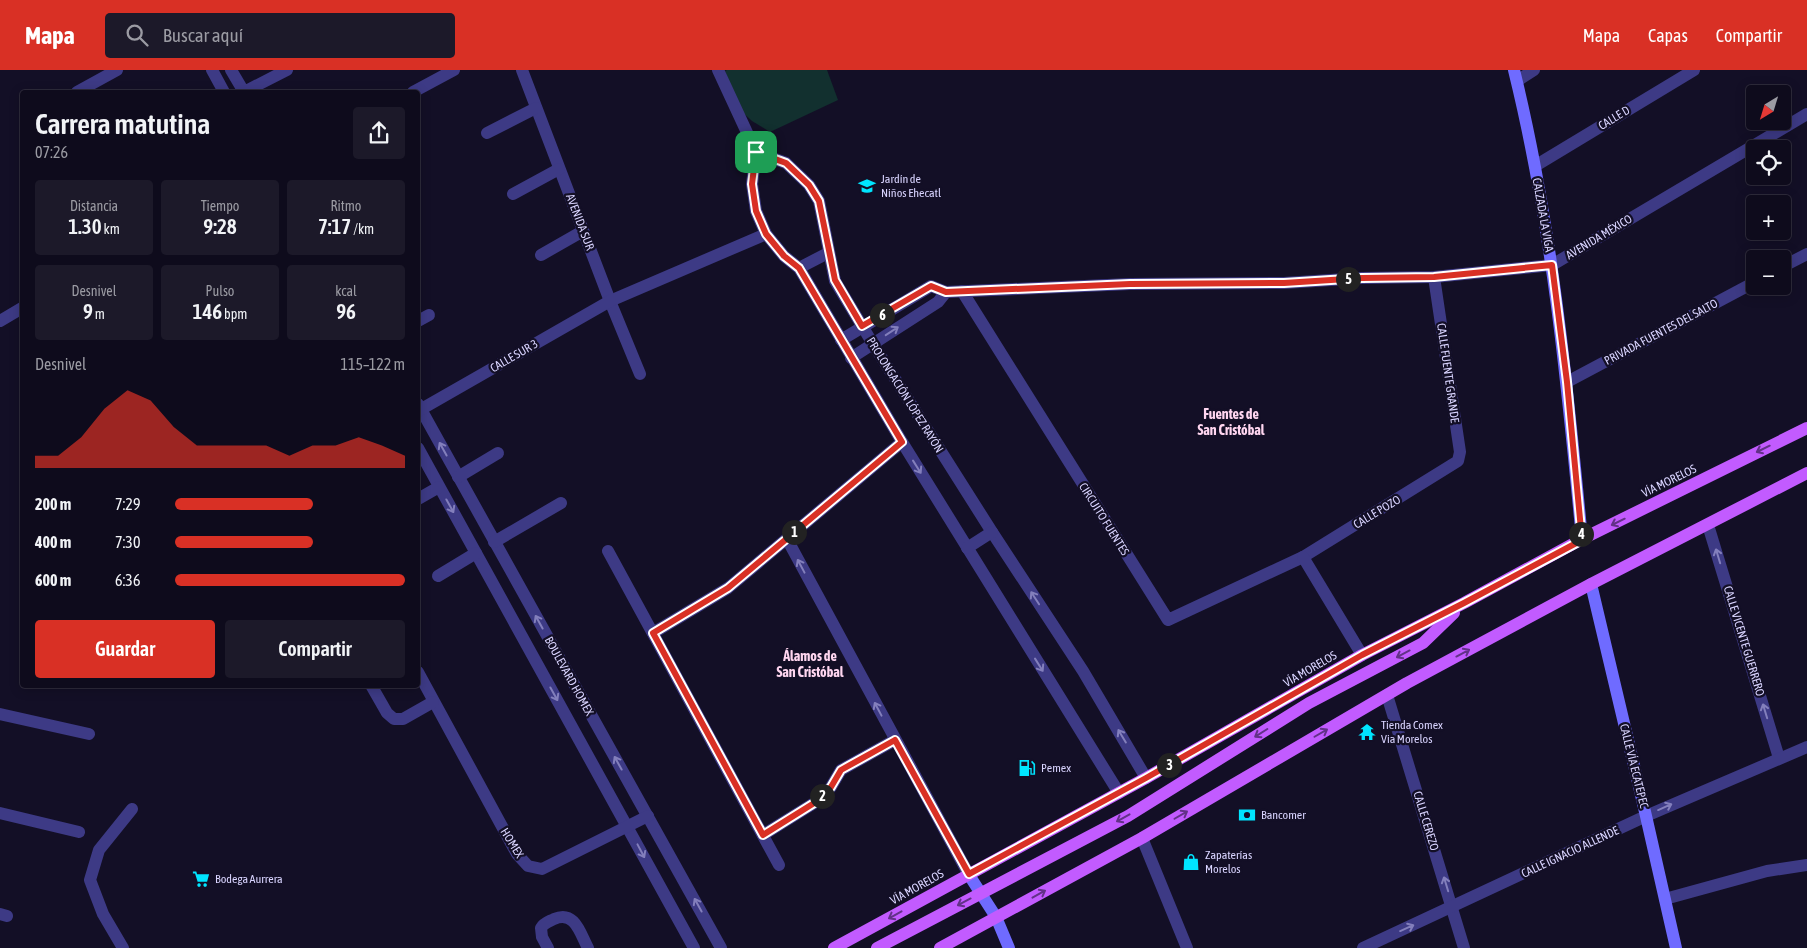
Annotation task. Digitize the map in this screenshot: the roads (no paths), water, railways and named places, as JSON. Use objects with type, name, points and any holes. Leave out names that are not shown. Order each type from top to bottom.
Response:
[{"type":"main road","name":"CALZADA LA VIGA","points":[[1515,76],[1552,265],[1567,382],[1582,540]]},
{"type":"main road","name":"VÍA MORELOS","points":[[834,948],[1119,793],[1362,655],[1582,540],[1807,428]]},
{"type":"main road","points":[[940,948],[1142,838],[1387,695],[1590,584],[1807,474]]},
{"type":"main road","name":"CALLE VÍA ECATEPEC","points":[[1590,584],[1676,948]]},
{"type":"main road","points":[[877,948],[1128,816],[1309,703],[1423,643],[1464,603]]},
{"type":"main road","points":[[969,874],[996,918],[1009,948]]},
{"type":"street","points":[[81,90],[117,70]]},
{"type":"street","points":[[212,70],[223,90]]},
{"type":"street","points":[[231,70],[243,90]]},
{"type":"street","points":[[248,90],[287,70]]},
{"type":"street","points":[[417,90],[454,70]]},
{"type":"street","name":"AVENIDA SUR","points":[[522,70],[610,301],[640,374]]},
{"type":"street","points":[[718,70],[756,152]]},
{"type":"street","points":[[1515,76],[1534,70]]},
{"type":"street","name":"CALLE D","points":[[1534,166],[1694,70]]},
{"type":"street","points":[[487,133],[536,108]]},
{"type":"street","name":"AVENIDA MÉXICO","points":[[841,340],[931,286],[946,292],[1130,284],[1284,283],[1362,278],[1434,277],[1552,265],[1807,114]]},
{"type":"street","name":"PROLONGACIÓN LÓPEZ RAYÓN","points":[[1119,793],[902,442],[799,268],[784,256],[766,234],[756,211],[752,184],[756,152],[786,163],[809,185],[819,201],[835,280],[873,344],[992,532],[1083,671],[1146,778]]},
{"type":"street","points":[[513,194],[559,169]]},
{"type":"street","points":[[541,255],[583,231]]},
{"type":"street","name":"CALLE SUR 3","points":[[420,407],[610,301],[766,234]]},
{"type":"street","points":[[799,268],[828,252]]},
{"type":"street","points":[[1791,262],[1807,254]]},
{"type":"street","name":"CALLE FUENTE GRANDE","points":[[1434,277],[1460,452],[1458,461],[1451,467]]},
{"type":"street","name":"PRIVADA FUENTES DEL SALTO","points":[[1567,382],[1746,287]]},
{"type":"street","name":"CIRCUITO FUENTES","points":[[962,291],[1168,620],[1303,557]]},
{"type":"street","points":[[851,358],[938,302],[946,292]]},
{"type":"street","points":[[0,320],[20,309]]},
{"type":"street","points":[[420,320],[429,315]]},
{"type":"street","name":"BOULEVARD HOMEX","points":[[420,411],[721,948]]},
{"type":"street","points":[[653,633],[728,588],[902,442]]},
{"type":"street","name":"BOULEVARD HOMEX","points":[[420,452],[694,948]]},
{"type":"street","points":[[458,477],[498,453]]},
{"type":"street","name":"CALLE POZO","points":[[1303,557],[1451,467]]},
{"type":"street","points":[[420,498],[439,487]]},
{"type":"street","points":[[494,542],[561,503]]},
{"type":"street","name":"CALLE VICENTE GUERRERO","points":[[1708,525],[1779,758]]},
{"type":"street","points":[[967,548],[992,532]]},
{"type":"street","points":[[787,538],[969,874]]},
{"type":"street","points":[[608,550],[779,865]]},
{"type":"street","points":[[438,576],[476,553]]},
{"type":"street","points":[[1303,557],[1362,655]]},
{"type":"street","points":[[540,669],[559,658]]},
{"type":"street","name":"HOMEX","points":[[420,676],[517,854],[528,866],[542,869],[648,816]]},
{"type":"street","points":[[373,688],[387,713],[394,719],[403,719],[433,702]]},
{"type":"street","name":"CALLE CEREZO","points":[[1387,695],[1464,948]]},
{"type":"street","points":[[0,714],[89,734]]},
{"type":"street","points":[[763,835],[819,800],[831,787],[841,770],[895,740]]},
{"type":"street","name":"CALLE IGNACIO ALLENDE","points":[[1363,948],[1646,816],[1807,747]]},
{"type":"street","points":[[123,948],[102,914],[90,880],[99,850],[132,809]]},
{"type":"street","points":[[0,813],[79,832]]},
{"type":"street","points":[[1142,838],[1187,948]]},
{"type":"street","points":[[1665,899],[1767,871],[1807,865]]},
{"type":"street","points":[[548,948],[542,937],[541,928],[546,923],[565,916],[574,922],[588,948]]},
{"type":"place","name":"Jardín de Niños Ehecatl","points":[[867,186]]},
{"type":"place","name":"Tienda Comex Via Morelos","points":[[1367,732]]},
{"type":"place","name":"Pemex","points":[[1027,768]]},
{"type":"place","name":"Bancomer","points":[[1247,815]]},
{"type":"place","name":"Zapaterías Morelos","points":[[1191,862]]},
{"type":"place","name":"Bodega Aurrera","points":[[201,879]]},
{"type":"district","name":"Fuentes de San Cristóbal","points":[[1231,422]]},
{"type":"district","name":"Álamos de San Cristóbal","points":[[810,664]]}]
